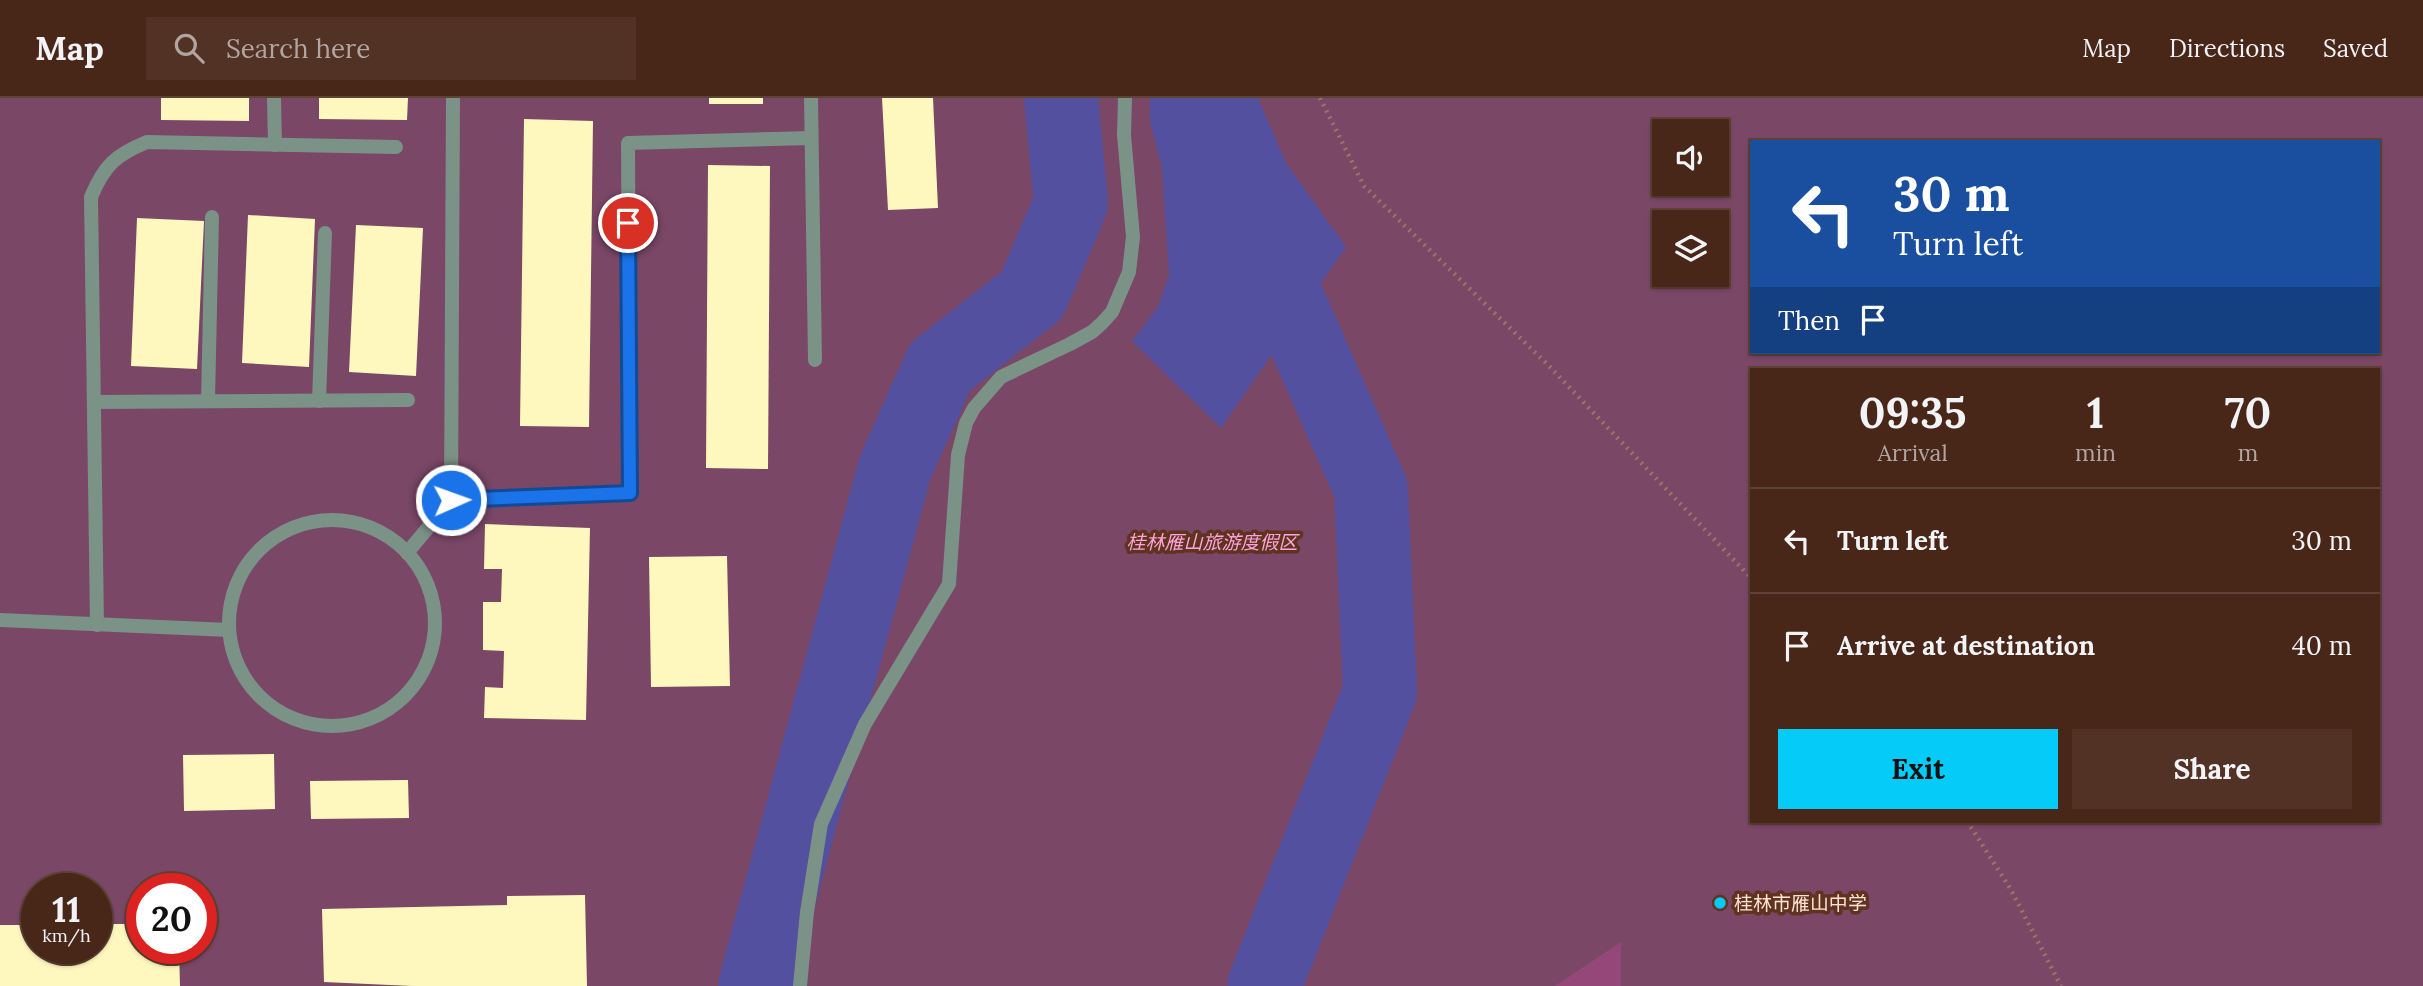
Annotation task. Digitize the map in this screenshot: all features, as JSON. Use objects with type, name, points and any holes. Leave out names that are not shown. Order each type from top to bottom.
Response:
[{"type":"lane","points":[[274,98],[275,145]]},
{"type":"lane","points":[[407,553],[451,500],[453,98]]},
{"type":"lane","points":[[811,98],[814,360]]},
{"type":"lane","points":[[800,986],[807,912],[821,824],[865,724],[897,675],[949,584],[958,455],[966,423],[974,408],[1002,377],[1070,344],[1102,323],[1112,312],[1129,272],[1133,237],[1124,135],[1125,98]]},
{"type":"lane","points":[[451,500],[630,493],[628,143],[811,138]]},
{"type":"lane","points":[[97,625],[91,197],[99,178],[109,163],[147,142],[396,147]]},
{"type":"lane","points":[[208,401],[212,217]]},
{"type":"lane","points":[[319,401],[325,233]]},
{"type":"lane","points":[[94,402],[408,400]]},
{"type":"lane","points":[[342,520],[371,527],[397,542],[407,553],[417,564],[431,590],[436,620],[432,652],[419,681],[397,705],[369,721],[338,727],[306,723],[277,711],[253,689],[236,662],[229,630],[231,600],[242,572],[260,549],[284,531],[312,521],[342,520]]},
{"type":"lane","points":[[0,620],[229,630]]},
{"type":"path","points":[[1320,98],[1364,186],[1548,365],[1750,577]]},
{"type":"path","points":[[1968,823],[2010,888],[2061,986]]},
{"type":"green space","name":"桂林雁山旅游度假区","points":[[0,98],[2423,98],[2423,986],[0,986]]},
{"type":"shaded area","points":[[1150,98],[1258,98],[1286,163],[1346,247],[1221,428],[1132,341],[1158,307],[1169,275],[1162,168],[1150,121]]},
{"type":"shaded area","points":[[1621,942],[1621,986],[1555,986]]},
{"type":"building","points":[[161,98],[249,98],[249,121],[161,120]]},
{"type":"building","points":[[319,98],[408,98],[407,120],[319,119]]},
{"type":"building","points":[[709,98],[763,98],[763,104],[709,104]]},
{"type":"building","points":[[882,98],[933,98],[938,208],[888,210]]},
{"type":"building","points":[[524,119],[593,121],[589,427],[520,426]]},
{"type":"building","points":[[708,165],[770,166],[768,469],[706,468]]},
{"type":"building","points":[[248,215],[315,219],[309,367],[242,363]]},
{"type":"building","points":[[137,218],[204,221],[197,369],[131,366]]},
{"type":"building","points":[[356,225],[423,228],[416,376],[349,372]]},
{"type":"building","points":[[485,524],[590,528],[586,720],[484,718],[485,687],[503,688],[504,651],[483,650],[483,602],[501,602],[502,569],[484,569]]},
{"type":"building","points":[[727,556],[730,686],[651,687],[649,557]]},
{"type":"building","points":[[274,754],[275,809],[184,811],[183,755]]},
{"type":"building","points":[[408,780],[409,818],[311,819],[310,781]]},
{"type":"building","points":[[585,895],[587,986],[412,986],[324,982],[322,909],[507,905],[507,896]]},
{"type":"building","points":[[112,924],[126,924],[126,964],[179,964],[180,986],[0,986],[0,925],[21,925],[21,964],[112,964]]},
{"type":"waterway","points":[[755,986],[895,468],[940,367],[1032,295],[1071,203],[1061,98]]},
{"type":"waterway","points":[[1207,98],[1207,117],[1371,489],[1380,692],[1264,986]]},
{"type":"place","name":"桂林市雁山中学","points":[[1720,903]]},
{"type":"route","points":[[451,500],[630,493],[628,223]]}]
